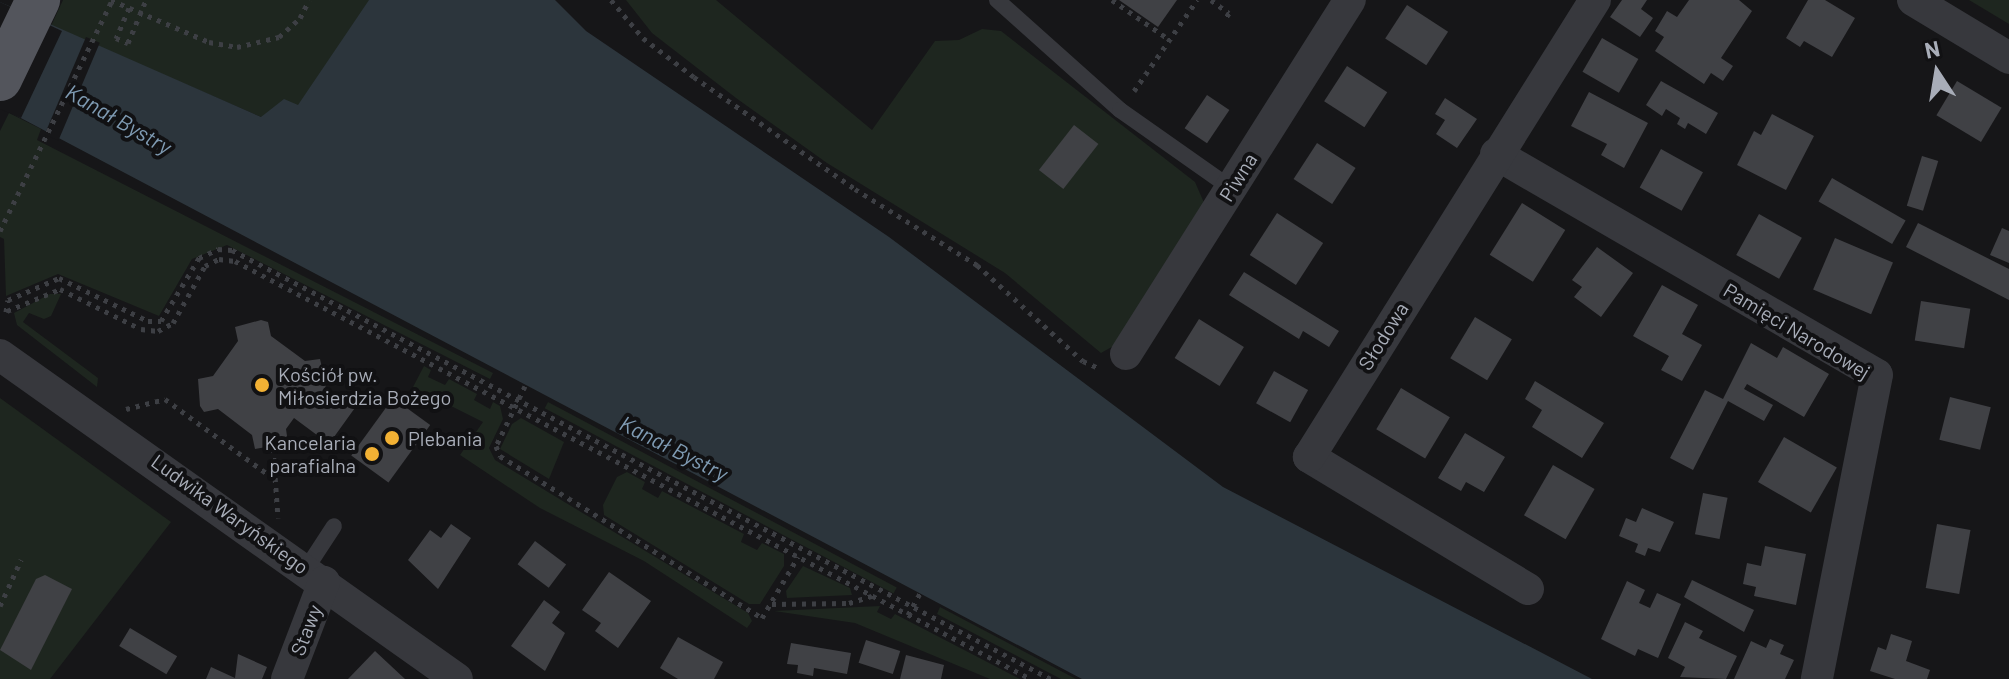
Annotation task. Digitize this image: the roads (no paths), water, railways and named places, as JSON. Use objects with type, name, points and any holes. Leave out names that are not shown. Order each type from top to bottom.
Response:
[{"type":"main road","points":[[0,79],[34,8]]},
{"type":"street","name":"Piwna","points":[[1126,354],[1350,0]]},
{"type":"street","name":"Słodowa","points":[[1528,589],[1309,457],[1595,0]]},
{"type":"street","points":[[1913,0],[2009,58]]},
{"type":"street","name":"Pamięci Narodowej","points":[[1496,154],[1877,375],[1817,679]]},
{"type":"street","name":"Ludwika Waryńskiego","points":[[0,355],[267,540],[457,679]]},
{"type":"street","name":"Stawy","points":[[287,679],[315,575]]},
{"type":"lane","points":[[997,0],[1120,110],[1231,188]]},
{"type":"lane","points":[[315,575],[334,526]]},
{"type":"water","name":"Kanał Bystry","points":[[369,0],[555,0],[586,31],[889,237],[1223,487],[1592,679],[1082,679],[0,107],[0,2],[261,117],[284,99],[298,105]]},
{"type":"place","name":"Kościół pw. Miłosierdzia Bożego","points":[[262,385]]},
{"type":"place","name":"Plebania","points":[[392,438]]},
{"type":"place","name":"Kancelaria parafialna","points":[[372,454]]}]
